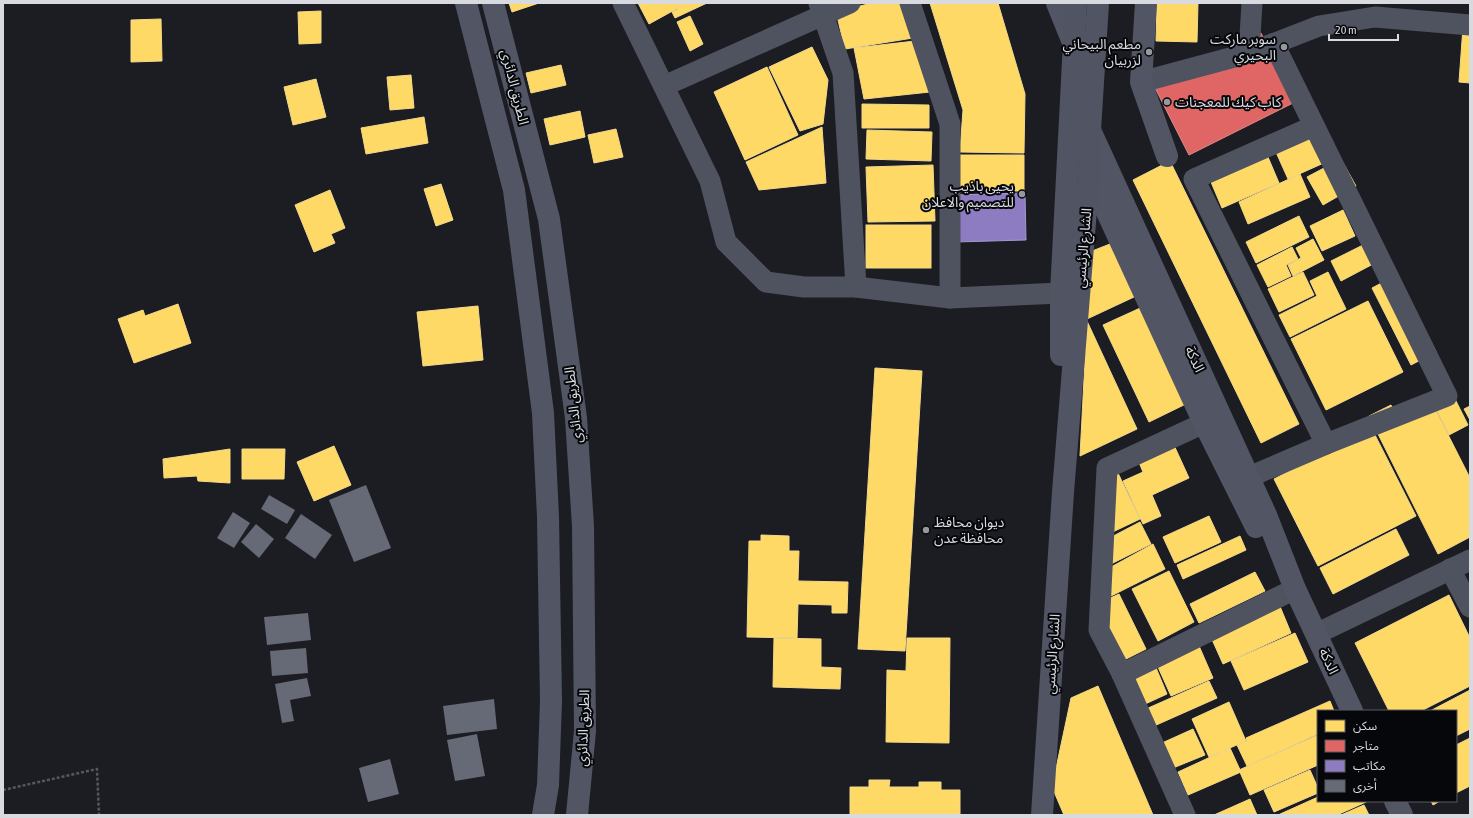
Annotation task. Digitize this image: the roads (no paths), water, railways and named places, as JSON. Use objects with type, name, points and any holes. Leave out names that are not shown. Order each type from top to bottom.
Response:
[{"type":"main road","name":"الطريق الدائري","points":[[466,3],[514,190],[543,413],[548,517],[551,701],[548,785],[543,815]]},
{"type":"main road","name":"الطريق الدائري","points":[[493,3],[549,219],[576,418],[583,526],[585,732],[577,815]]},
{"type":"main road","points":[[1057,3],[1074,45]]},
{"type":"main road","name":"الشارع الرئيسي","points":[[1063,492],[1061,294],[1076,3]]},
{"type":"main road","name":"الشارع الرئيسي","points":[[1042,815],[1063,492],[1089,173],[1090,130],[1098,3]]},
{"type":"main road","points":[[1146,3],[1141,82],[1166,156]]},
{"type":"main road","name":"الدكة","points":[[1090,130],[1242,481]]},
{"type":"main road","name":"الدكة","points":[[1089,173],[1204,423],[1242,481],[1282,554],[1295,589],[1352,710]]},
{"type":"main road","points":[[1396,802],[1402,815]]},
{"type":"street","points":[[623,3],[710,181],[726,242],[766,282],[804,287],[856,287],[950,298],[1061,294]]},
{"type":"street","points":[[664,86],[820,9],[850,3]]},
{"type":"street","points":[[910,3],[950,124],[950,298]]},
{"type":"street","points":[[1249,54],[1252,3]]},
{"type":"street","points":[[820,9],[843,72],[856,287]]},
{"type":"street","points":[[1141,82],[1249,54],[1319,26],[1375,17],[1470,25]]},
{"type":"street","points":[[1242,481],[1326,444],[1447,396],[1274,44]]},
{"type":"street","points":[[1314,126],[1194,179],[1326,444]]},
{"type":"street","points":[[1185,815],[1122,674],[1099,630],[1107,468],[1204,423]]},
{"type":"street","points":[[1316,634],[1470,560]]},
{"type":"street","points":[[1450,569],[1470,607]]},
{"type":"street","points":[[1122,674],[1295,589]]},
{"type":"place","name":"سوبر ماركت البحيري","points":[[1284,47]]},
{"type":"place","name":"مطعم البيحاني لزربيان","points":[[1149,52]]},
{"type":"place","name":"كاب كيك للمعجنات","points":[[1167,102]]},
{"type":"place","name":"يحيى باذيب للتصميم والاعلان","points":[[1022,194]]},
{"type":"place","name":"ديوان محافظ محافظة عدن","points":[[926,530]]}]
